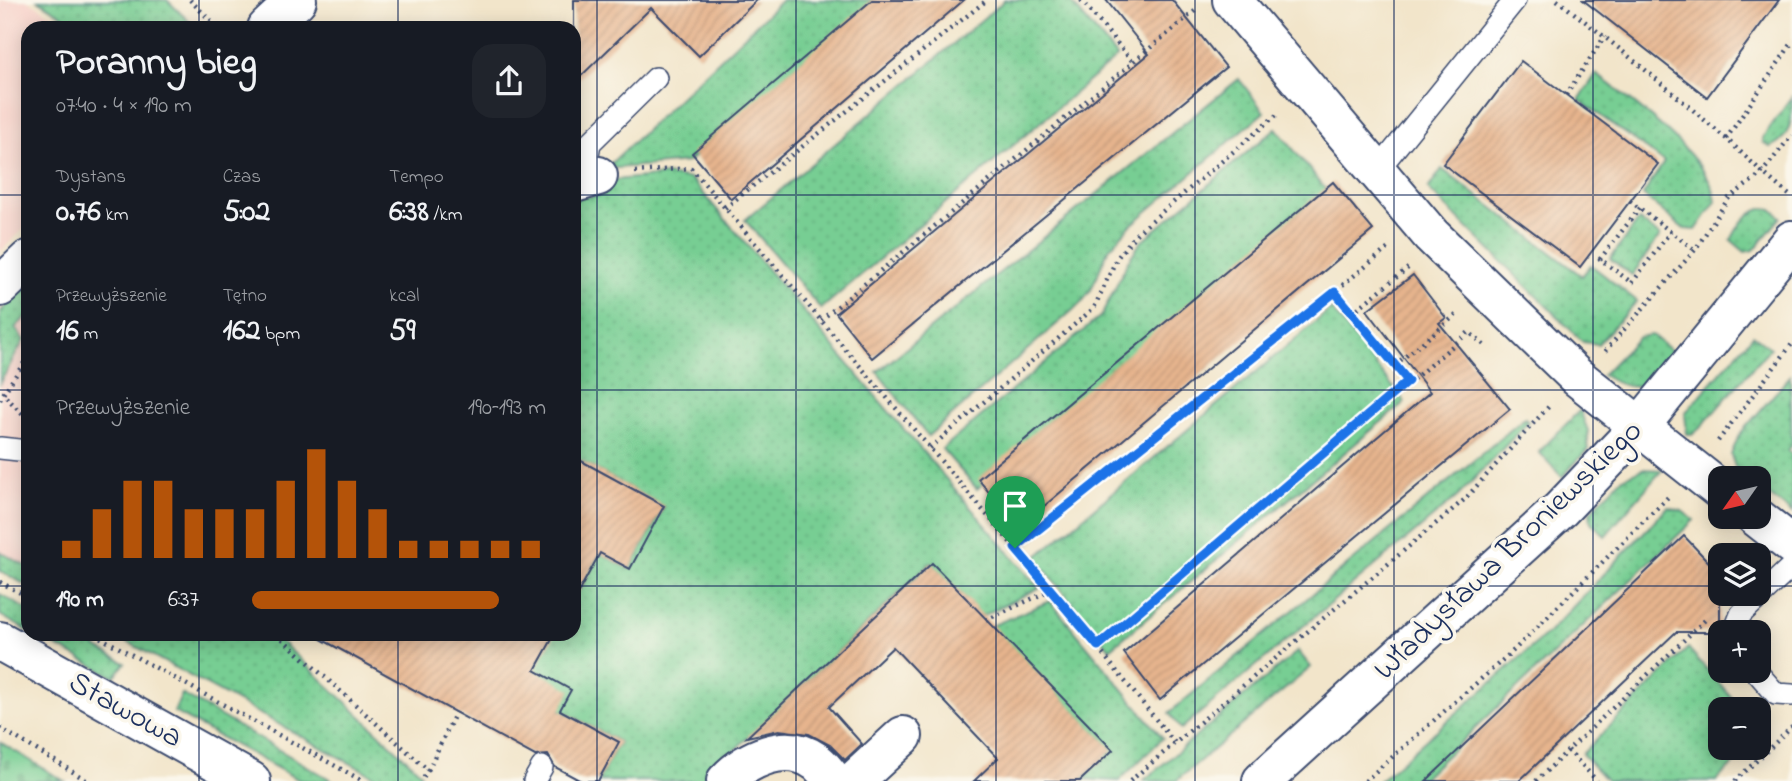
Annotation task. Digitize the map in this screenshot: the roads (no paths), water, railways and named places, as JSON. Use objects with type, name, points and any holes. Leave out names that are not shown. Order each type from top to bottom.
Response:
[{"type":"street","points":[[274,21],[297,0]]},
{"type":"street","points":[[1214,5],[1377,172],[1431,235],[1577,377],[1707,480]]},
{"type":"street","name":"Władysława Broniewskiego","points":[[1262,781],[1561,509],[1640,426],[1792,240]]},
{"type":"street","points":[[0,287],[21,267]]},
{"type":"street","points":[[1771,529],[1792,545]]},
{"type":"street","name":"Stawowa","points":[[0,641],[251,781]]},
{"type":"street","points":[[854,781],[903,736]]},
{"type":"street","points":[[726,781],[741,765],[758,757],[791,753],[814,760],[834,781]]},
{"type":"lane","points":[[1377,172],[1515,0]]},
{"type":"lane","points":[[585,180],[590,143],[656,78]]},
{"type":"lane","points":[[0,448],[21,450]]},
{"type":"lane","points":[[1739,620],[1741,614],[1792,566]]},
{"type":"lane","points":[[1766,683],[1776,694],[1792,695]]}]
